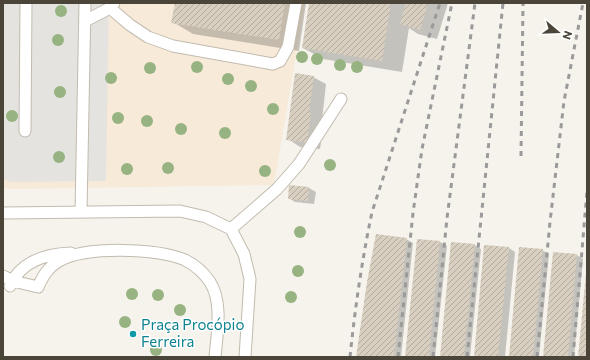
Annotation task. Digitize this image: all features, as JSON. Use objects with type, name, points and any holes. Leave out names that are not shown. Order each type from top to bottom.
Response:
[{"type":"lane","points":[[25,131],[26,3]]},
{"type":"lane","points":[[81,212],[85,3]]},
{"type":"lane","points":[[85,21],[112,6],[130,25],[148,37],[173,46],[273,64],[280,62],[288,47],[296,3]]},
{"type":"lane","points":[[231,229],[276,189],[294,169],[341,99]]},
{"type":"lane","points":[[3,213],[180,211],[206,217],[231,229],[244,254],[250,279],[245,357]]},
{"type":"lane","points":[[9,281],[29,264],[47,255],[133,251],[163,254],[185,260],[200,269],[210,283],[216,301],[218,318],[215,357]]},
{"type":"lane","points":[[9,281],[38,287],[42,277],[50,267],[60,261],[86,252]]},
{"type":"shaded area","points":[[3,3],[305,3],[274,185],[3,188]]},
{"type":"shaded area","points":[[3,3],[109,3],[106,181],[11,182],[3,179]]},
{"type":"building","points":[[175,3],[285,3],[279,40],[171,23]]},
{"type":"building","points":[[309,3],[391,3],[382,61],[302,48]]},
{"type":"building","points":[[406,3],[428,3],[420,30],[400,24]]},
{"type":"building","points":[[295,73],[314,76],[307,143],[286,140]]},
{"type":"building","points":[[289,185],[309,187],[308,201],[288,199]]},
{"type":"building","points":[[376,234],[407,238],[394,357],[356,357],[367,282]]},
{"type":"building","points":[[417,239],[440,241],[429,357],[405,357]]},
{"type":"building","points":[[451,242],[475,244],[464,357],[440,357]]},
{"type":"building","points":[[484,245],[509,247],[498,357],[474,357]]},
{"type":"building","points":[[519,247],[543,249],[533,357],[509,357]]},
{"type":"building","points":[[553,252],[577,254],[568,357],[543,357]]},
{"type":"building","points":[[586,273],[587,357],[578,357]]},
{"type":"railway","points":[[350,357],[359,284],[372,212],[440,3]]},
{"type":"railway","points":[[398,357],[413,213],[422,149],[452,3]]},
{"type":"railway","points":[[433,357],[447,218],[475,3]]},
{"type":"railway","points":[[467,357],[503,3]]},
{"type":"railway","points":[[521,156],[523,3]]},
{"type":"railway","points":[[537,357],[550,222],[564,101],[583,3]]},
{"type":"railway","points":[[573,357],[587,191]]},
{"type":"place","name":"Praça Procópio Ferreira","points":[[133,334]]}]
